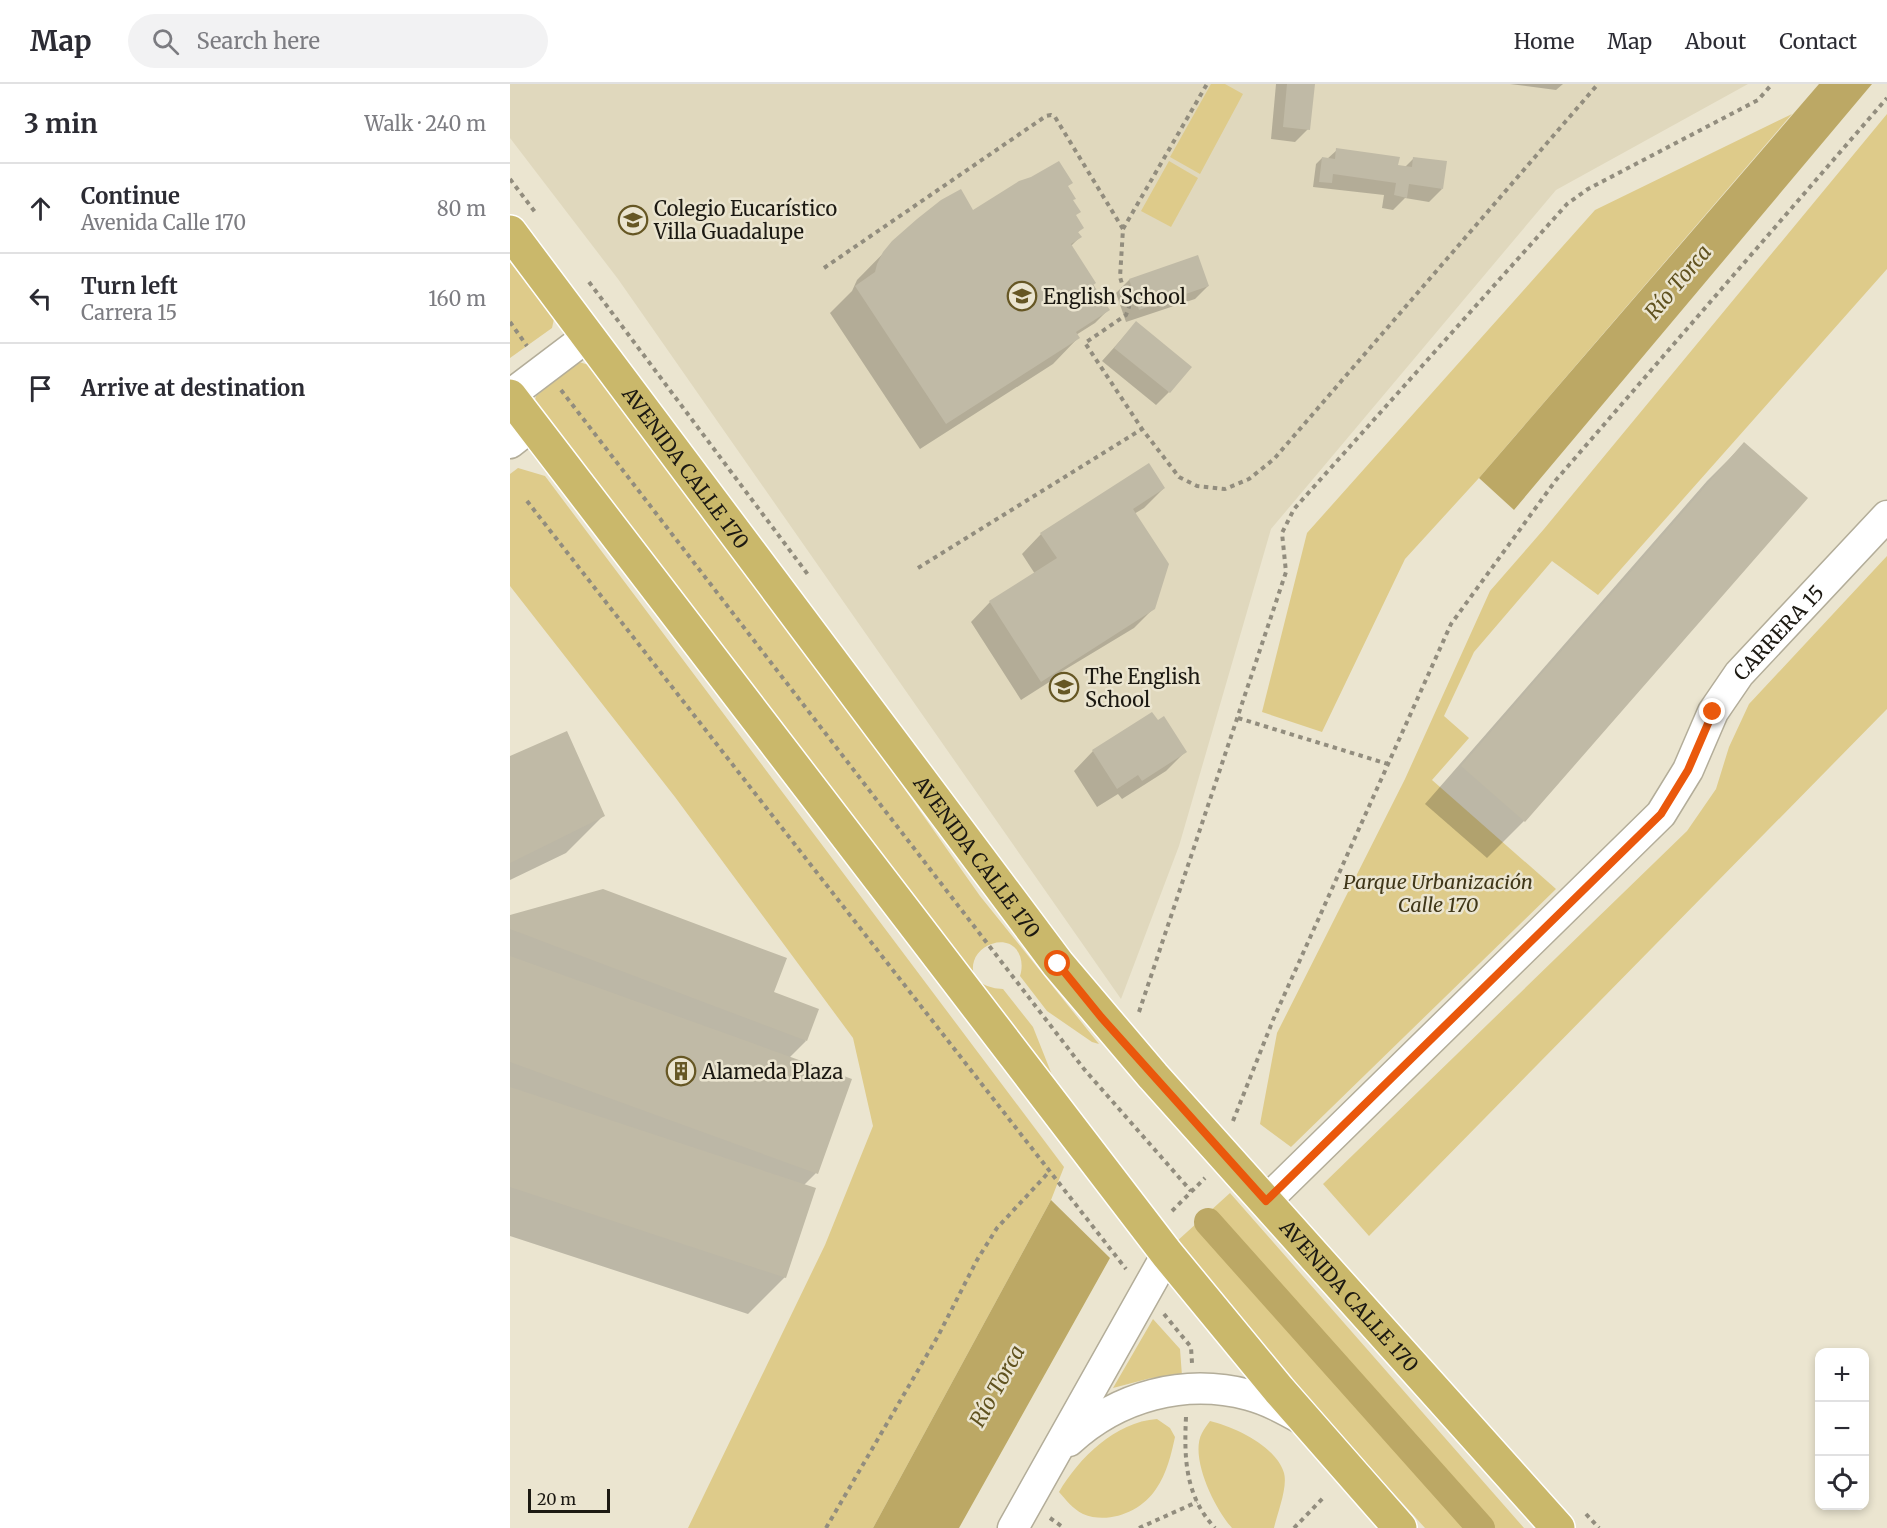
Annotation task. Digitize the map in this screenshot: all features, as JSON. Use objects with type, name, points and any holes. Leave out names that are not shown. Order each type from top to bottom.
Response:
[{"type":"main road","name":"AVENIDA CALLE 170","points":[[510,232],[1058,964],[1108,1026],[1558,1528]]},
{"type":"main road","points":[[510,395],[521,434],[1167,1254],[1306,1421],[1401,1528]]},
{"type":"street","points":[[510,395],[588,336]]},
{"type":"street","name":"CARRERA 15","points":[[1266,1201],[1661,814],[1688,770],[1713,712],[1739,674],[1887,516]]},
{"type":"street","points":[[1013,1528],[1167,1254]]},
{"type":"street","points":[[1048,1463],[1082,1429],[1101,1415],[1145,1396],[1169,1390],[1193,1388],[1250,1395],[1277,1405],[1306,1421]]},
{"type":"path","points":[[1207,84],[1123,229],[1120,277],[1129,307],[1126,315],[1085,343],[1142,429],[1179,477],[1197,486],[1225,489],[1249,479],[1274,459],[1598,84]]},
{"type":"path","points":[[1137,1016],[1286,572],[1282,532],[1294,509],[1567,204],[1588,189],[1758,100],[1772,84]]},
{"type":"path","points":[[1233,1121],[1273,1020],[1451,624],[1556,480],[1887,98]]},
{"type":"path","points":[[824,268],[1046,116],[1051,115],[1055,117],[1123,229]]},
{"type":"path","points":[[510,322],[1084,1069],[1191,1191]]},
{"type":"path","points":[[918,568],[1142,429]]},
{"type":"path","points":[[527,501],[1132,1277]]},
{"type":"path","points":[[1238,718],[1388,764]]},
{"type":"path","points":[[1168,1214],[1212,1171]]},
{"type":"path","points":[[826,1528],[938,1336],[977,1260],[997,1228],[1048,1172]]},
{"type":"path","points":[[1159,1309],[1191,1347],[1192,1366]]},
{"type":"path","points":[[1186,1411],[1184,1450],[1186,1472],[1204,1517],[1215,1528]]},
{"type":"path","points":[[1294,1528],[1323,1498]]},
{"type":"path","points":[[1139,1528],[1197,1502]]},
{"type":"shaded area","name":"The English School","points":[[510,84],[1748,84],[1556,190],[1271,529],[1179,846],[1121,999],[618,279],[510,138]]},
{"type":"green space","points":[[1211,84],[1225,84],[1243,94],[1200,174],[1170,157]]},
{"type":"green space","points":[[1792,114],[1479,478],[1405,559],[1322,732],[1262,712],[1307,533],[1595,210]]},
{"type":"green space","name":"Parque Urbanización Calle 170","points":[[1887,114],[1887,269],[1598,595],[1552,561],[1474,652],[1444,716],[1469,738],[1432,780],[1556,889],[1291,1147],[1260,1124],[1277,1033],[1405,779],[1490,591],[1544,529]]},
{"type":"green space","points":[[1169,161],[1198,178],[1171,227],[1141,211]]},
{"type":"green space","points":[[510,262],[554,319],[552,328],[510,358]]},
{"type":"green space","points":[[579,362],[589,365],[860,726],[980,896],[1099,1044],[1092,1042],[1047,1011],[1020,976],[1021,958],[1011,945],[999,942],[981,950],[974,961],[973,968],[976,978],[985,985],[1003,989],[1033,1027],[1058,1090],[534,404],[536,396]]},
{"type":"green space","points":[[518,468],[545,476],[1064,1167],[1051,1200],[873,1528],[688,1528],[825,1245],[873,1126],[853,1038],[675,797],[510,586],[510,474]]},
{"type":"green space","points":[[1887,556],[1887,709],[1369,1236],[1323,1184],[1687,831],[1716,789],[1729,747],[1749,704]]},
{"type":"green space","points":[[1230,1193],[1524,1528],[1425,1528],[1291,1380],[1176,1242]]},
{"type":"green space","points":[[1153,1319],[1180,1349],[1182,1376],[1151,1378],[1113,1388]]},
{"type":"green space","points":[[1157,1419],[1170,1428],[1175,1437],[1163,1477],[1150,1497],[1142,1504],[1114,1517],[1093,1517],[1076,1510],[1059,1492],[1088,1455],[1113,1434],[1127,1427]]},
{"type":"green space","points":[[1210,1421],[1253,1439],[1273,1454],[1280,1463],[1285,1486],[1274,1528],[1232,1528],[1218,1509],[1201,1469],[1199,1455],[1202,1433]]},
{"type":"water","name":"Río Torca","points":[[1819,84],[1872,84],[1514,510],[1479,478]]},
{"type":"water","name":"Río Torca","points":[[1051,1200],[1110,1258],[959,1528],[873,1528]]},
{"type":"building","points":[[1287,84],[1315,84],[1310,130],[1283,127]]},
{"type":"building","points":[[1336,148],[1400,157],[1398,165],[1412,167],[1413,157],[1447,161],[1443,189],[1409,184],[1407,198],[1394,195],[1396,183],[1333,174],[1332,183],[1319,182],[1322,157],[1335,159]]},
{"type":"building","points":[[1059,161],[1073,183],[1068,186],[1081,212],[1076,215],[1084,228],[1078,232],[1082,237],[1071,244],[1096,283],[1093,285],[1110,310],[1076,332],[1080,338],[946,424],[855,286],[875,272],[883,252],[892,241],[941,200],[961,189],[973,210],[1019,181]]},
{"type":"building","points":[[1198,255],[1209,286],[1139,310],[1129,279]]},
{"type":"building","points":[[1136,321],[1192,367],[1170,393],[1114,348]]},
{"type":"building","points":[[1744,442],[1808,498],[1525,822],[1461,766]]},
{"type":"building","points":[[1149,463],[1165,488],[1133,509],[1169,564],[1155,609],[1041,682],[989,601],[1057,558],[1040,533]]},
{"type":"building","points":[[1152,712],[1158,720],[1164,716],[1187,752],[1142,781],[1138,775],[1117,789],[1092,750]]},
{"type":"building","points":[[567,731],[605,816],[510,863],[510,756]]},
{"type":"building","points":[[603,889],[787,958],[774,992],[819,1009],[807,1041],[510,929],[510,915]]},
{"type":"building","name":"Alameda Plaza","points":[[510,956],[852,1079],[818,1174],[510,1062]]},
{"type":"building","points":[[510,1087],[816,1188],[786,1278],[510,1187]]},
{"type":"waterway","points":[[1208,1222],[1481,1528]]},
{"type":"place","name":"Colegio Eucarístico Villa Guadalupe","points":[[633,220]]},
{"type":"place","name":"English School","points":[[1022,296]]},
{"type":"place","name":"The English School","points":[[1064,687]]},
{"type":"place","name":"Alameda Plaza","points":[[681,1071]]},
{"type":"route","points":[[1058,964],[1101,1017],[1266,1201],[1661,814],[1688,770],[1713,712]]}]
